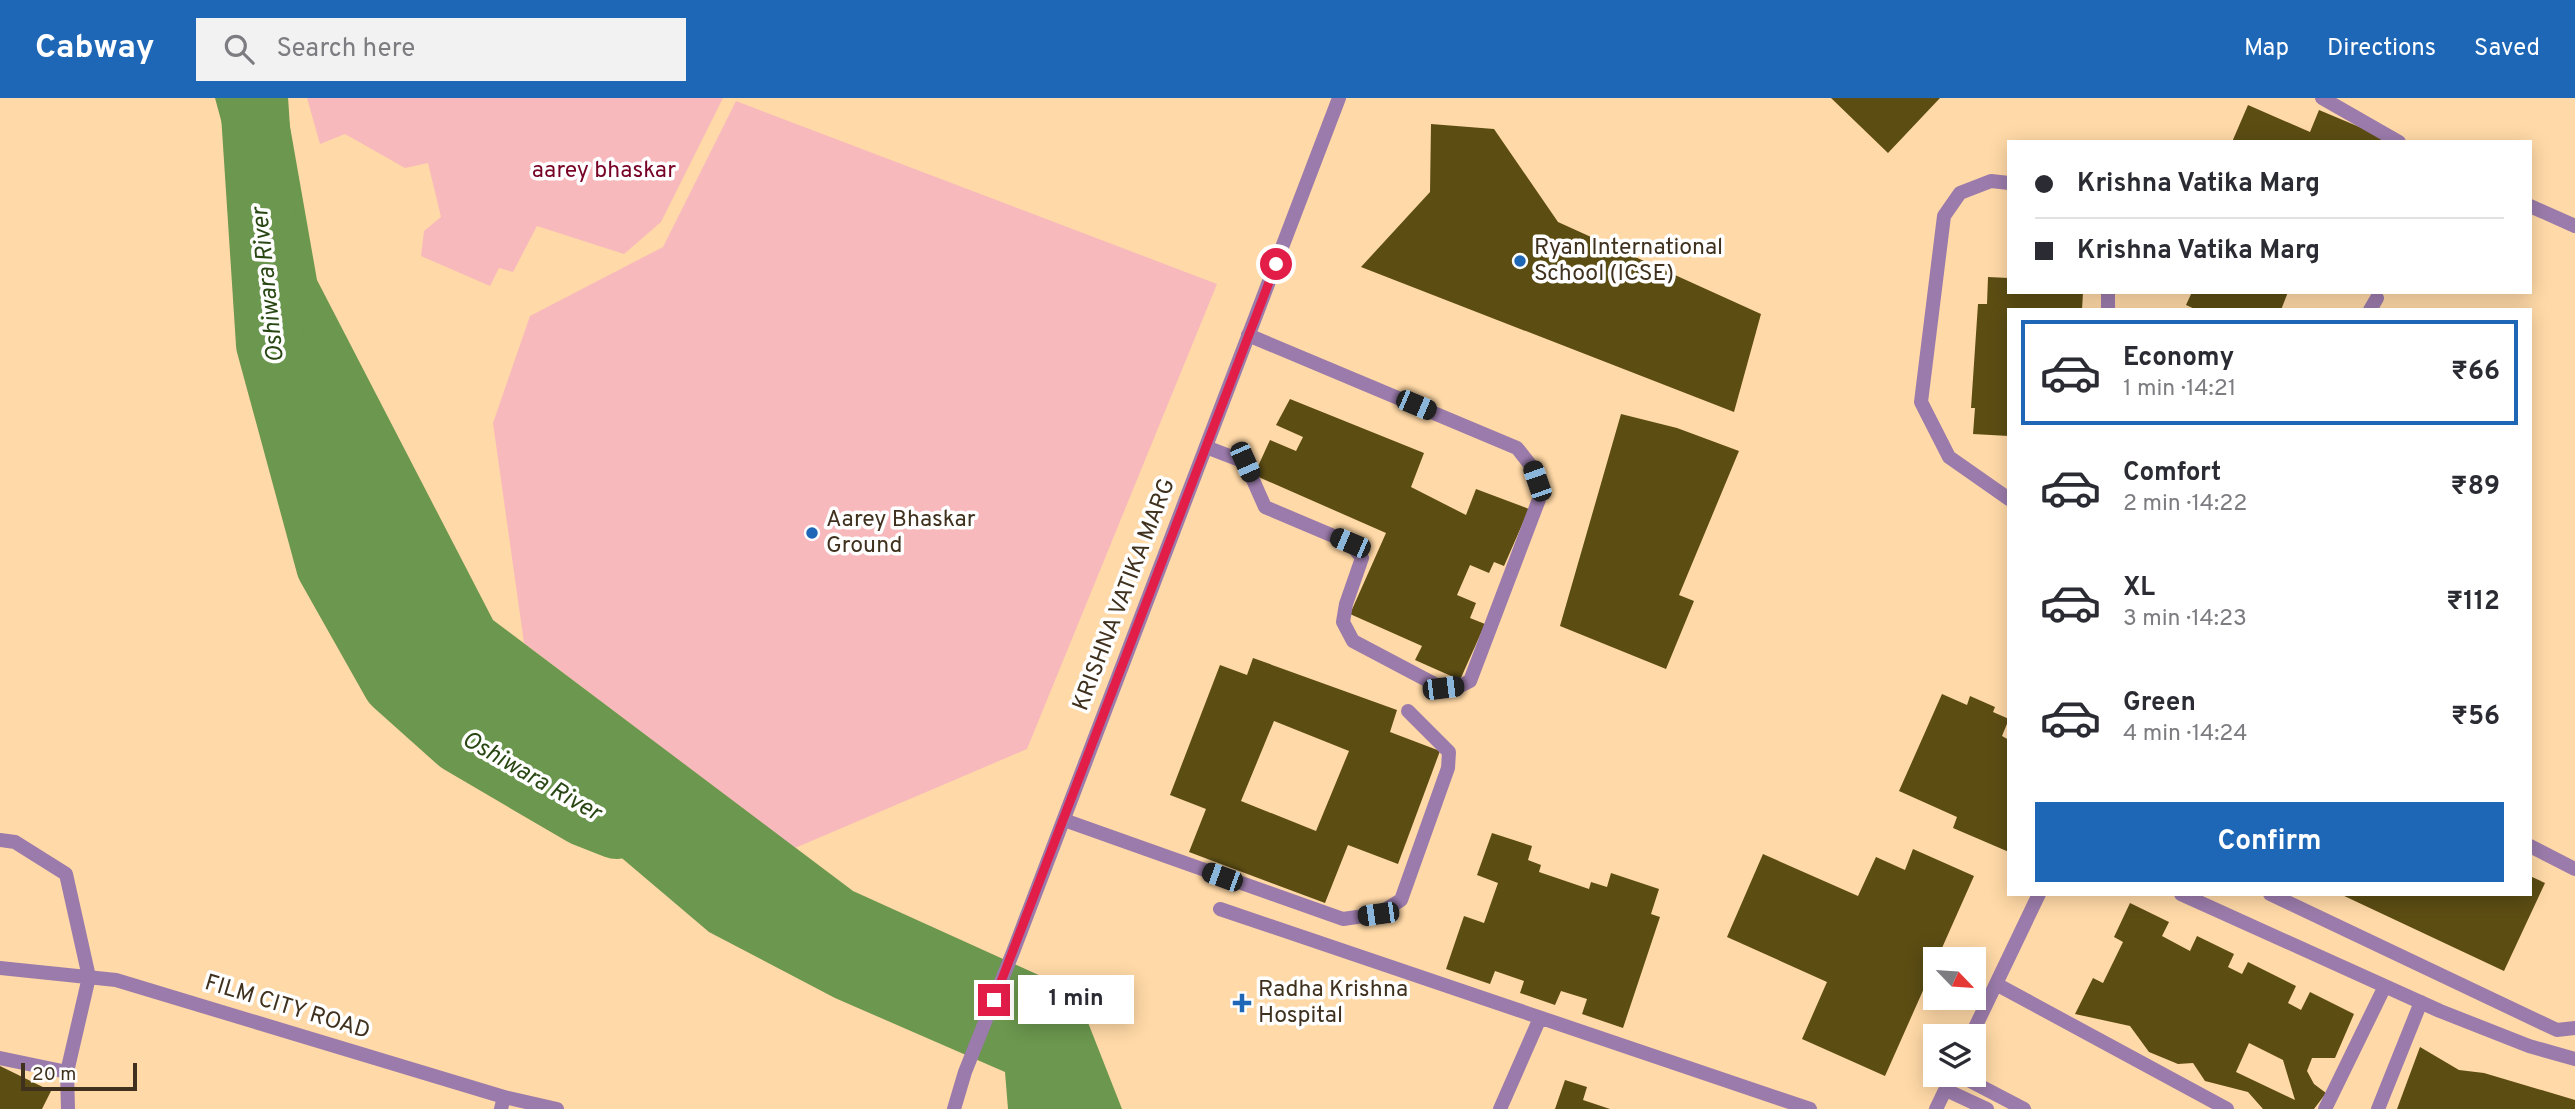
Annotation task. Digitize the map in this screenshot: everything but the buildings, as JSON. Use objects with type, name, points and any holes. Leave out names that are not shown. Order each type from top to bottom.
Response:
[{"type":"street","name":"KRISHNA VATIKA MARG","points":[[954,1109],[965,1072],[1339,98]]},
{"type":"street","points":[[2322,98],[2396,140]]},
{"type":"street","points":[[2007,183],[1991,181],[1959,192],[1944,216],[1922,402],[1949,457],[2007,498]]},
{"type":"street","points":[[2532,207],[2575,226]]},
{"type":"street","points":[[1206,447],[1245,462],[1265,507],[1350,543],[1362,558],[1346,604],[1343,622],[1353,641],[1443,688],[1460,686],[1470,681],[1541,494],[1532,467],[1517,448],[1248,335]]},
{"type":"street","points":[[1063,820],[1343,919],[1378,914],[1401,900],[1448,768],[1449,752],[1408,711]]},
{"type":"street","points":[[0,840],[15,842],[66,874],[89,977],[67,1072],[68,1109]]},
{"type":"street","points":[[2532,847],[2575,869]]},
{"type":"street","points":[[1977,1024],[2038,896]]},
{"type":"street","points":[[2184,896],[2421,1002],[2529,1046],[2575,1059]]},
{"type":"street","points":[[2274,896],[2557,1030],[2575,1028]]},
{"type":"street","points":[[1220,909],[1810,1109]]},
{"type":"street","name":"FILM CITY ROAD","points":[[0,968],[116,980],[502,1103],[557,1109]]},
{"type":"street","points":[[1996,984],[2227,1109]]},
{"type":"street","points":[[2325,1109],[2385,986]]},
{"type":"street","points":[[2378,1109],[2421,1002]]},
{"type":"street","points":[[1500,1109],[1541,1017]]},
{"type":"street","points":[[0,1058],[67,1072]]},
{"type":"street","points":[[1936,1109],[1947,1087]]},
{"type":"street","points":[[1981,1087],[2024,1109]]},
{"type":"street","points":[[1945,1090],[1987,1109]]},
{"type":"green space","name":"aarey bhaskar","points":[[307,98],[723,98],[661,222],[624,254],[537,226],[513,272],[499,268],[490,286],[421,256],[424,231],[441,217],[428,163],[405,168],[345,134],[320,144]]},
{"type":"green space","name":"Aarey Bhaskar Ground","points":[[736,101],[1217,284],[1027,749],[795,848],[524,643],[493,423],[530,316],[663,247]]},
{"type":"water","points":[[215,98],[285,98],[317,280],[493,620],[853,891],[1076,992],[1122,1109],[1008,1109],[1005,1072],[835,998],[709,932],[419,686],[348,588]]},
{"type":"waterway","name":"Oshiwara River","points":[[254,98],[270,344],[330,565],[396,682],[461,740],[584,812],[617,825]]},
{"type":"place","name":"Ryan International School (ICSE)","points":[[1520,261]]},
{"type":"place","name":"Aarey Bhaskar Ground","points":[[812,533]]},
{"type":"place","name":"Radha Krishna Hospital","points":[[1242,1003]]},
{"type":"route","points":[[994,1000],[1276,264]]}]
